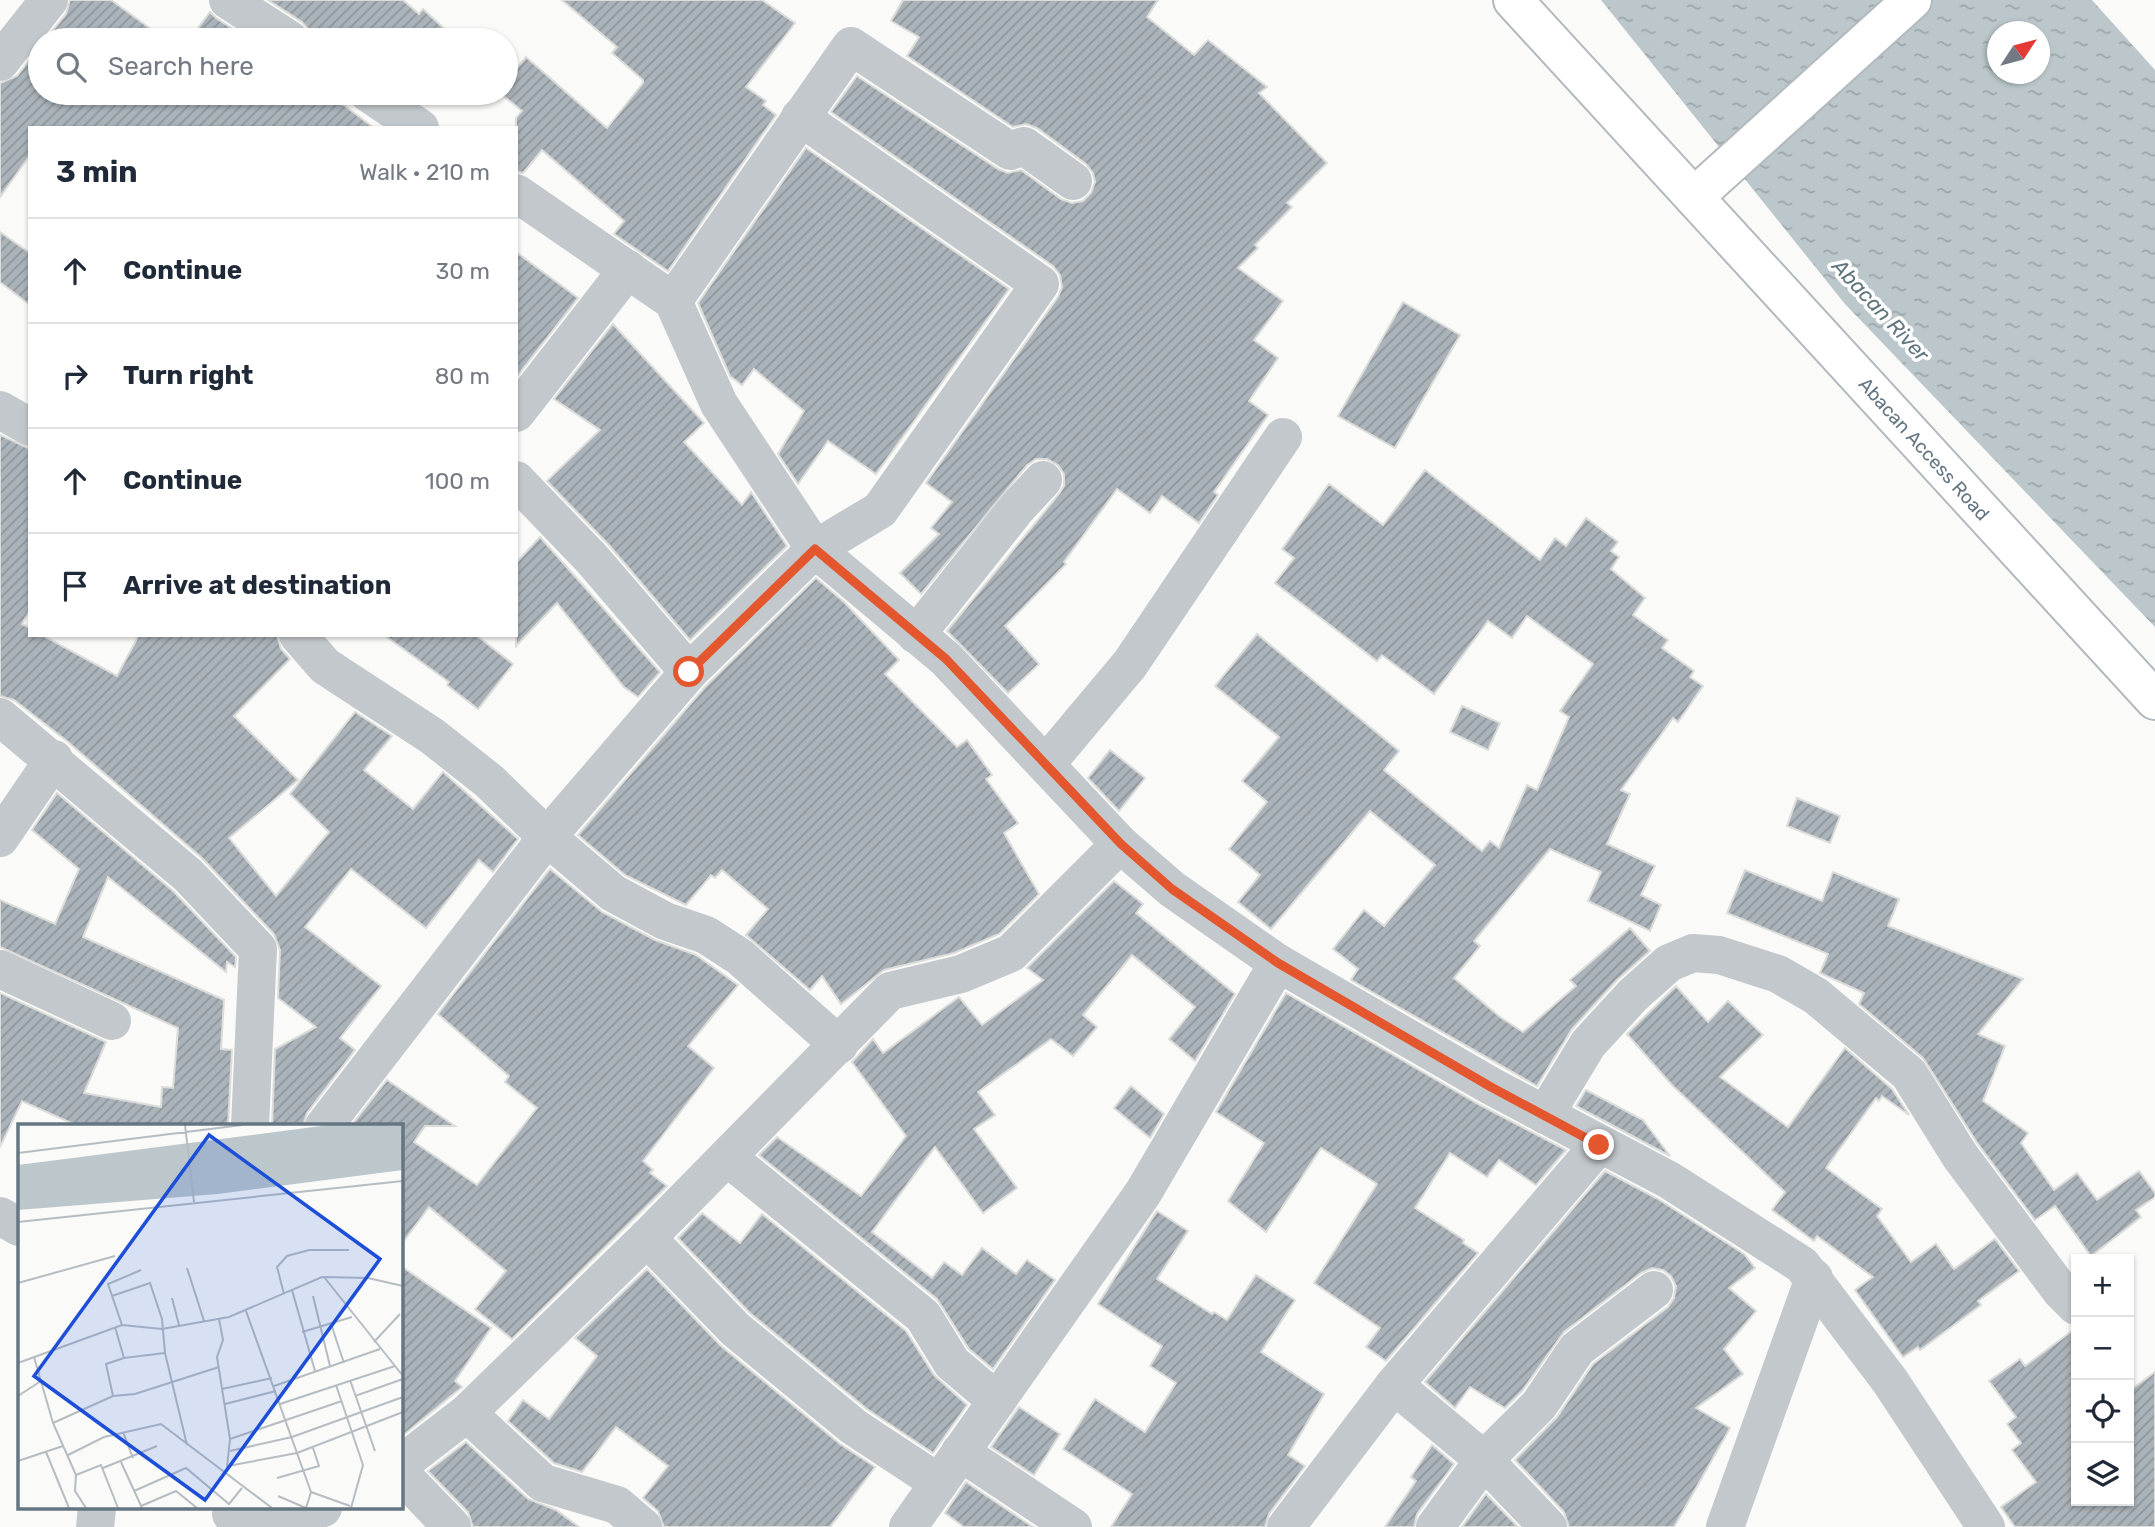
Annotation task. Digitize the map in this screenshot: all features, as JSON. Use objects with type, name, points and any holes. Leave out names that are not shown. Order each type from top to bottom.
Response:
[{"type":"street","points":[[0,62],[49,0]]},
{"type":"street","points":[[228,0],[271,28]]},
{"type":"street","name":"Abacan Access Road","points":[[1513,0],[1703,189],[2155,701]]},
{"type":"street","points":[[1703,189],[1912,0]]},
{"type":"street","points":[[673,301],[851,46],[1010,151],[1024,146],[1073,181]]},
{"type":"street","points":[[386,105],[417,126]]},
{"type":"street","points":[[326,1124],[547,837],[689,672],[815,549],[880,510],[1040,284],[800,117]]},
{"type":"street","points":[[518,194],[673,301],[719,404],[815,549],[946,659],[1121,844],[1172,889],[1278,963],[1599,1145],[1669,1180],[1802,1265],[1891,1381],[1986,1527]]},
{"type":"street","points":[[518,410],[628,269]]},
{"type":"street","points":[[0,410],[28,426]]},
{"type":"street","points":[[1047,763],[1130,664],[1283,437]]},
{"type":"street","points":[[916,635],[1042,480]]},
{"type":"street","points":[[518,482],[592,559],[689,672]]},
{"type":"street","points":[[300,637],[325,666],[432,736],[489,781],[547,837],[613,893],[665,921],[706,935],[740,957],[839,1045]]},
{"type":"street","points":[[0,717],[54,759],[188,875],[258,949],[250,1124]]},
{"type":"street","points":[[0,838],[54,759]]},
{"type":"street","points":[[402,1463],[467,1413],[647,1238],[890,991],[961,974],[1011,953],[1121,844]]},
{"type":"street","points":[[1545,1115],[1588,1044],[1633,995],[1669,963],[1693,953],[1719,955],[1778,974],[1816,996],[1909,1074],[1960,1156],[2071,1302]]},
{"type":"street","points":[[908,1527],[1143,1193],[1278,963]]},
{"type":"street","points":[[0,968],[112,1021]]},
{"type":"street","points":[[1286,1527],[1394,1385],[1599,1145]]},
{"type":"street","points":[[727,1157],[923,1316],[952,1363],[997,1401]]},
{"type":"street","points":[[0,1216],[18,1226]]},
{"type":"street","points":[[647,1238],[735,1329],[854,1427],[939,1483]]},
{"type":"street","points":[[1725,1527],[1814,1278]]},
{"type":"street","points":[[1435,1527],[1484,1460],[1539,1405],[1577,1349],[1654,1290]]},
{"type":"street","points":[[1394,1385],[1484,1460],[1548,1527]]},
{"type":"street","points":[[467,1413],[543,1483],[617,1505],[643,1527]]},
{"type":"street","points":[[960,1452],[1073,1527]]},
{"type":"street","points":[[402,1475],[452,1527]]},
{"type":"street","points":[[232,1516],[310,1517]]},
{"type":"water","name":"Abacan River","points":[[1601,0],[2092,0],[2155,70],[2155,627],[1845,304]]},
{"type":"building","points":[[70,0],[111,0],[150,28],[55,28],[66,14]]},
{"type":"building","points":[[268,0],[403,0],[419,14],[423,9],[444,28],[307,28]]},
{"type":"building","points":[[562,0],[762,0],[795,23],[746,87],[766,101],[763,105],[776,115],[668,271],[614,234],[624,221],[542,150],[523,173],[518,172],[516,118],[522,111],[515,105],[518,105],[518,67],[526,57],[607,128],[643,83],[643,80],[612,53],[617,47]]},
{"type":"building","points":[[903,0],[1158,0],[1147,17],[1194,55],[1208,40],[1267,87],[1259,93],[1327,163],[1287,203],[1292,207],[1255,245],[1258,248],[1238,268],[1283,301],[1254,340],[1278,358],[1249,401],[1268,415],[1214,492],[1218,495],[1199,523],[1162,496],[1150,513],[1117,489],[1064,562],[1066,564],[1005,626],[1039,664],[1008,693],[947,631],[1059,494],[1064,486],[1064,474],[1058,465],[1047,459],[1036,459],[1027,465],[921,594],[900,573],[939,534],[931,528],[952,502],[926,483],[1058,297],[1062,287],[1060,275],[1053,266],[831,112],[857,76],[998,169],[1008,173],[1021,170],[1061,199],[1072,203],[1083,201],[1091,193],[1095,182],[1093,173],[1086,164],[1037,128],[1026,124],[1013,127],[907,56],[919,37],[891,21]]},
{"type":"building","points":[[210,12],[231,28],[198,28]]},
{"type":"building","points":[[28,62],[28,105],[344,105],[371,126],[28,126],[28,158],[0,197],[0,83],[17,76]]},
{"type":"building","points":[[806,148],[1009,289],[876,474],[828,441],[798,484],[778,454],[804,411],[754,369],[742,385],[730,376],[698,303]]},
{"type":"building","points":[[0,232],[28,252],[28,303],[0,282]]},
{"type":"building","points":[[518,253],[578,298],[518,375]]},
{"type":"building","points":[[1403,302],[1460,335],[1395,448],[1338,416]]},
{"type":"building","points":[[613,324],[704,423],[684,442],[742,505],[751,492],[787,546],[690,640],[609,545],[547,481],[600,430],[554,399]]},
{"type":"building","points":[[0,435],[28,448],[28,614],[22,624],[28,627],[28,637],[46,637],[117,676],[138,637],[278,637],[281,649],[290,659],[234,716],[298,780],[229,838],[276,896],[329,832],[290,794],[355,712],[392,736],[364,770],[413,809],[443,772],[518,839],[493,872],[479,860],[426,928],[351,869],[305,927],[381,986],[340,1038],[355,1050],[307,1113],[304,1124],[272,1124],[275,1049],[316,1027],[278,998],[280,950],[274,934],[202,858],[67,741],[14,700],[0,696]]},
{"type":"building","points":[[1425,470],[1540,560],[1555,538],[1566,546],[1586,518],[1618,542],[1611,551],[1619,557],[1611,569],[1645,598],[1633,615],[1668,640],[1662,648],[1694,671],[1690,677],[1703,686],[1678,722],[1673,718],[1621,790],[1630,794],[1607,844],[1655,866],[1641,895],[1661,905],[1650,931],[1588,901],[1601,872],[1550,849],[1474,941],[1480,946],[1454,978],[1500,1017],[1523,1032],[1576,986],[1570,980],[1630,928],[1650,951],[1617,980],[1572,1029],[1537,1086],[1351,980],[1358,969],[1333,949],[1364,910],[1384,926],[1435,865],[1370,811],[1271,929],[1238,902],[1260,875],[1229,849],[1267,802],[1242,781],[1279,737],[1215,686],[1257,634],[1399,751],[1384,770],[1482,851],[1490,841],[1499,848],[1527,785],[1537,790],[1569,717],[1560,711],[1593,664],[1527,616],[1512,638],[1488,621],[1434,694],[1382,655],[1377,661],[1275,583],[1294,558],[1282,549],[1329,484],[1383,525]]},
{"type":"building","points":[[540,537],[660,672],[638,697],[624,687],[557,603],[516,646],[518,561]]},
{"type":"building","points":[[816,578],[844,602],[899,660],[885,674],[957,747],[967,740],[992,775],[986,779],[1018,823],[1004,833],[1039,894],[999,934],[954,953],[884,970],[841,1004],[822,976],[810,990],[746,935],[768,909],[722,870],[715,878],[711,875],[686,905],[625,875],[578,835],[705,687]]},
{"type":"building","points":[[387,637],[479,637],[513,664],[478,709],[447,685],[449,682]]},
{"type":"building","points":[[1462,706],[1500,723],[1488,750],[1450,732]]},
{"type":"building","points":[[1110,750],[1145,778],[1119,811],[1088,778]]},
{"type":"building","points":[[57,793],[173,891],[236,957],[235,967],[227,962],[226,972],[108,877],[83,937],[224,1000],[221,1049],[232,1050],[228,1124],[74,1124],[22,1101],[0,1147],[0,993],[106,1042],[84,1093],[161,1107],[162,1087],[173,1088],[178,1028],[0,947],[0,900],[55,924],[79,869],[32,830]]},
{"type":"building","points":[[1797,798],[1840,816],[1830,843],[1787,826]]},
{"type":"building","points":[[550,869],[602,912],[655,940],[696,955],[738,985],[688,1046],[714,1068],[643,1161],[653,1170],[650,1173],[667,1186],[512,1339],[475,1309],[506,1271],[429,1207],[402,1244],[402,1124],[353,1124],[387,1080],[455,1126],[425,1126],[414,1142],[477,1185],[537,1108],[505,1082],[509,1076],[438,1014]]},
{"type":"building","points":[[1745,870],[1822,901],[1833,872],[1899,899],[1888,926],[2023,979],[1978,1034],[2005,1046],[1983,1101],[2028,1133],[2021,1143],[2054,1190],[2077,1173],[2097,1200],[2139,1171],[2155,1197],[2136,1210],[2141,1217],[2094,1254],[2090,1254],[2055,1206],[2035,1220],[1978,1144],[1923,1058],[1859,1004],[1864,993],[1820,973],[1828,954],[1727,913]]},
{"type":"building","points":[[1114,881],[1143,904],[1136,913],[1235,994],[1195,1061],[1169,1039],[1195,1007],[1132,955],[1083,1015],[1097,1027],[1073,1056],[1051,1039],[978,1092],[995,1115],[974,1129],[1017,1188],[983,1213],[935,1147],[872,1232],[932,1278],[944,1262],[962,1275],[982,1248],[1016,1274],[1027,1260],[1055,1280],[993,1369],[969,1349],[937,1299],[759,1155],[777,1137],[861,1196],[906,1136],[852,1062],[873,1039],[883,1053],[959,997],[982,1025],[1043,980],[1027,968]]},
{"type":"building","points":[[1676,986],[1708,1022],[1728,1001],[1763,1035],[1720,1077],[1788,1127],[1845,1048],[1892,1089],[1909,1115],[1882,1096],[1879,1101],[1876,1098],[1826,1168],[1882,1209],[1877,1216],[1911,1262],[1936,1244],[1954,1269],[1995,1239],[2019,1271],[1978,1301],[1981,1305],[1920,1350],[1918,1347],[1903,1357],[1855,1290],[1873,1277],[1817,1236],[1814,1241],[1772,1210],[1785,1192],[1672,1085],[1627,1034]]},
{"type":"building","points":[[1286,993],[1480,1105],[1566,1150],[1536,1185],[1499,1160],[1487,1177],[1450,1153],[1415,1208],[1464,1240],[1463,1243],[1478,1253],[1386,1361],[1366,1347],[1380,1328],[1314,1283],[1377,1184],[1321,1148],[1266,1232],[1228,1201],[1264,1143],[1216,1112]]},
{"type":"building","points":[[1131,1086],[1164,1114],[1150,1138],[1114,1108]]},
{"type":"building","points":[[1586,1090],[1643,1120],[1670,1156],[1576,1106]]},
{"type":"building","points":[[1605,1171],[1658,1199],[1744,1254],[1755,1268],[1729,1288],[1756,1311],[1724,1349],[1743,1374],[1696,1408],[1730,1428],[1674,1527],[1569,1527],[1564,1512],[1515,1460],[1557,1417],[1593,1364],[1668,1307],[1674,1298],[1676,1286],[1671,1276],[1663,1270],[1652,1268],[1641,1273],[1564,1332],[1522,1391],[1505,1408],[1470,1387],[1455,1408],[1425,1382]]},
{"type":"building","points":[[1157,1211],[1188,1231],[1157,1279],[1212,1314],[1214,1312],[1227,1320],[1256,1275],[1295,1300],[1261,1352],[1324,1394],[1288,1455],[1305,1466],[1269,1514],[1265,1527],[1111,1527],[1132,1494],[1063,1449],[1095,1399],[1145,1432],[1176,1383],[1150,1366],[1162,1346],[1098,1304]]},
{"type":"building","points":[[702,1213],[740,1243],[762,1214],[906,1331],[934,1375],[967,1405],[933,1453],[867,1409],[750,1313],[678,1238]]},
{"type":"building","points":[[402,1267],[491,1328],[455,1381],[462,1387],[402,1436]]},
{"type":"building","points":[[647,1269],[721,1346],[840,1444],[875,1467],[830,1527],[664,1527],[658,1511],[643,1498],[668,1466],[616,1427],[582,1472],[554,1463],[508,1421],[523,1400],[549,1419],[597,1356],[575,1338]]},
{"type":"building","points":[[2071,1332],[2071,1506],[2134,1506],[2134,1387],[2155,1372],[2155,1527],[2015,1527],[2001,1507],[2036,1482],[2012,1450],[2021,1443],[2007,1424],[2016,1417],[1989,1381],[2020,1359],[2025,1366]]},
{"type":"building","points":[[1019,1407],[1060,1434],[1034,1475],[991,1447]]},
{"type":"building","points":[[466,1442],[528,1499],[556,1510],[579,1527],[473,1527],[468,1512],[428,1471]]},
{"type":"building","points":[[1432,1445],[1454,1464],[1417,1514],[1414,1527],[1385,1527],[1416,1481],[1411,1477]]},
{"type":"building","points":[[966,1482],[1033,1527],[964,1527],[945,1513]]},
{"type":"building","points":[[1486,1494],[1518,1527],[1462,1527]]},
{"type":"route","points":[[689,672],[815,549],[946,659],[1121,844],[1172,889],[1278,963],[1425,1046],[1491,1087],[1599,1145]]}]
